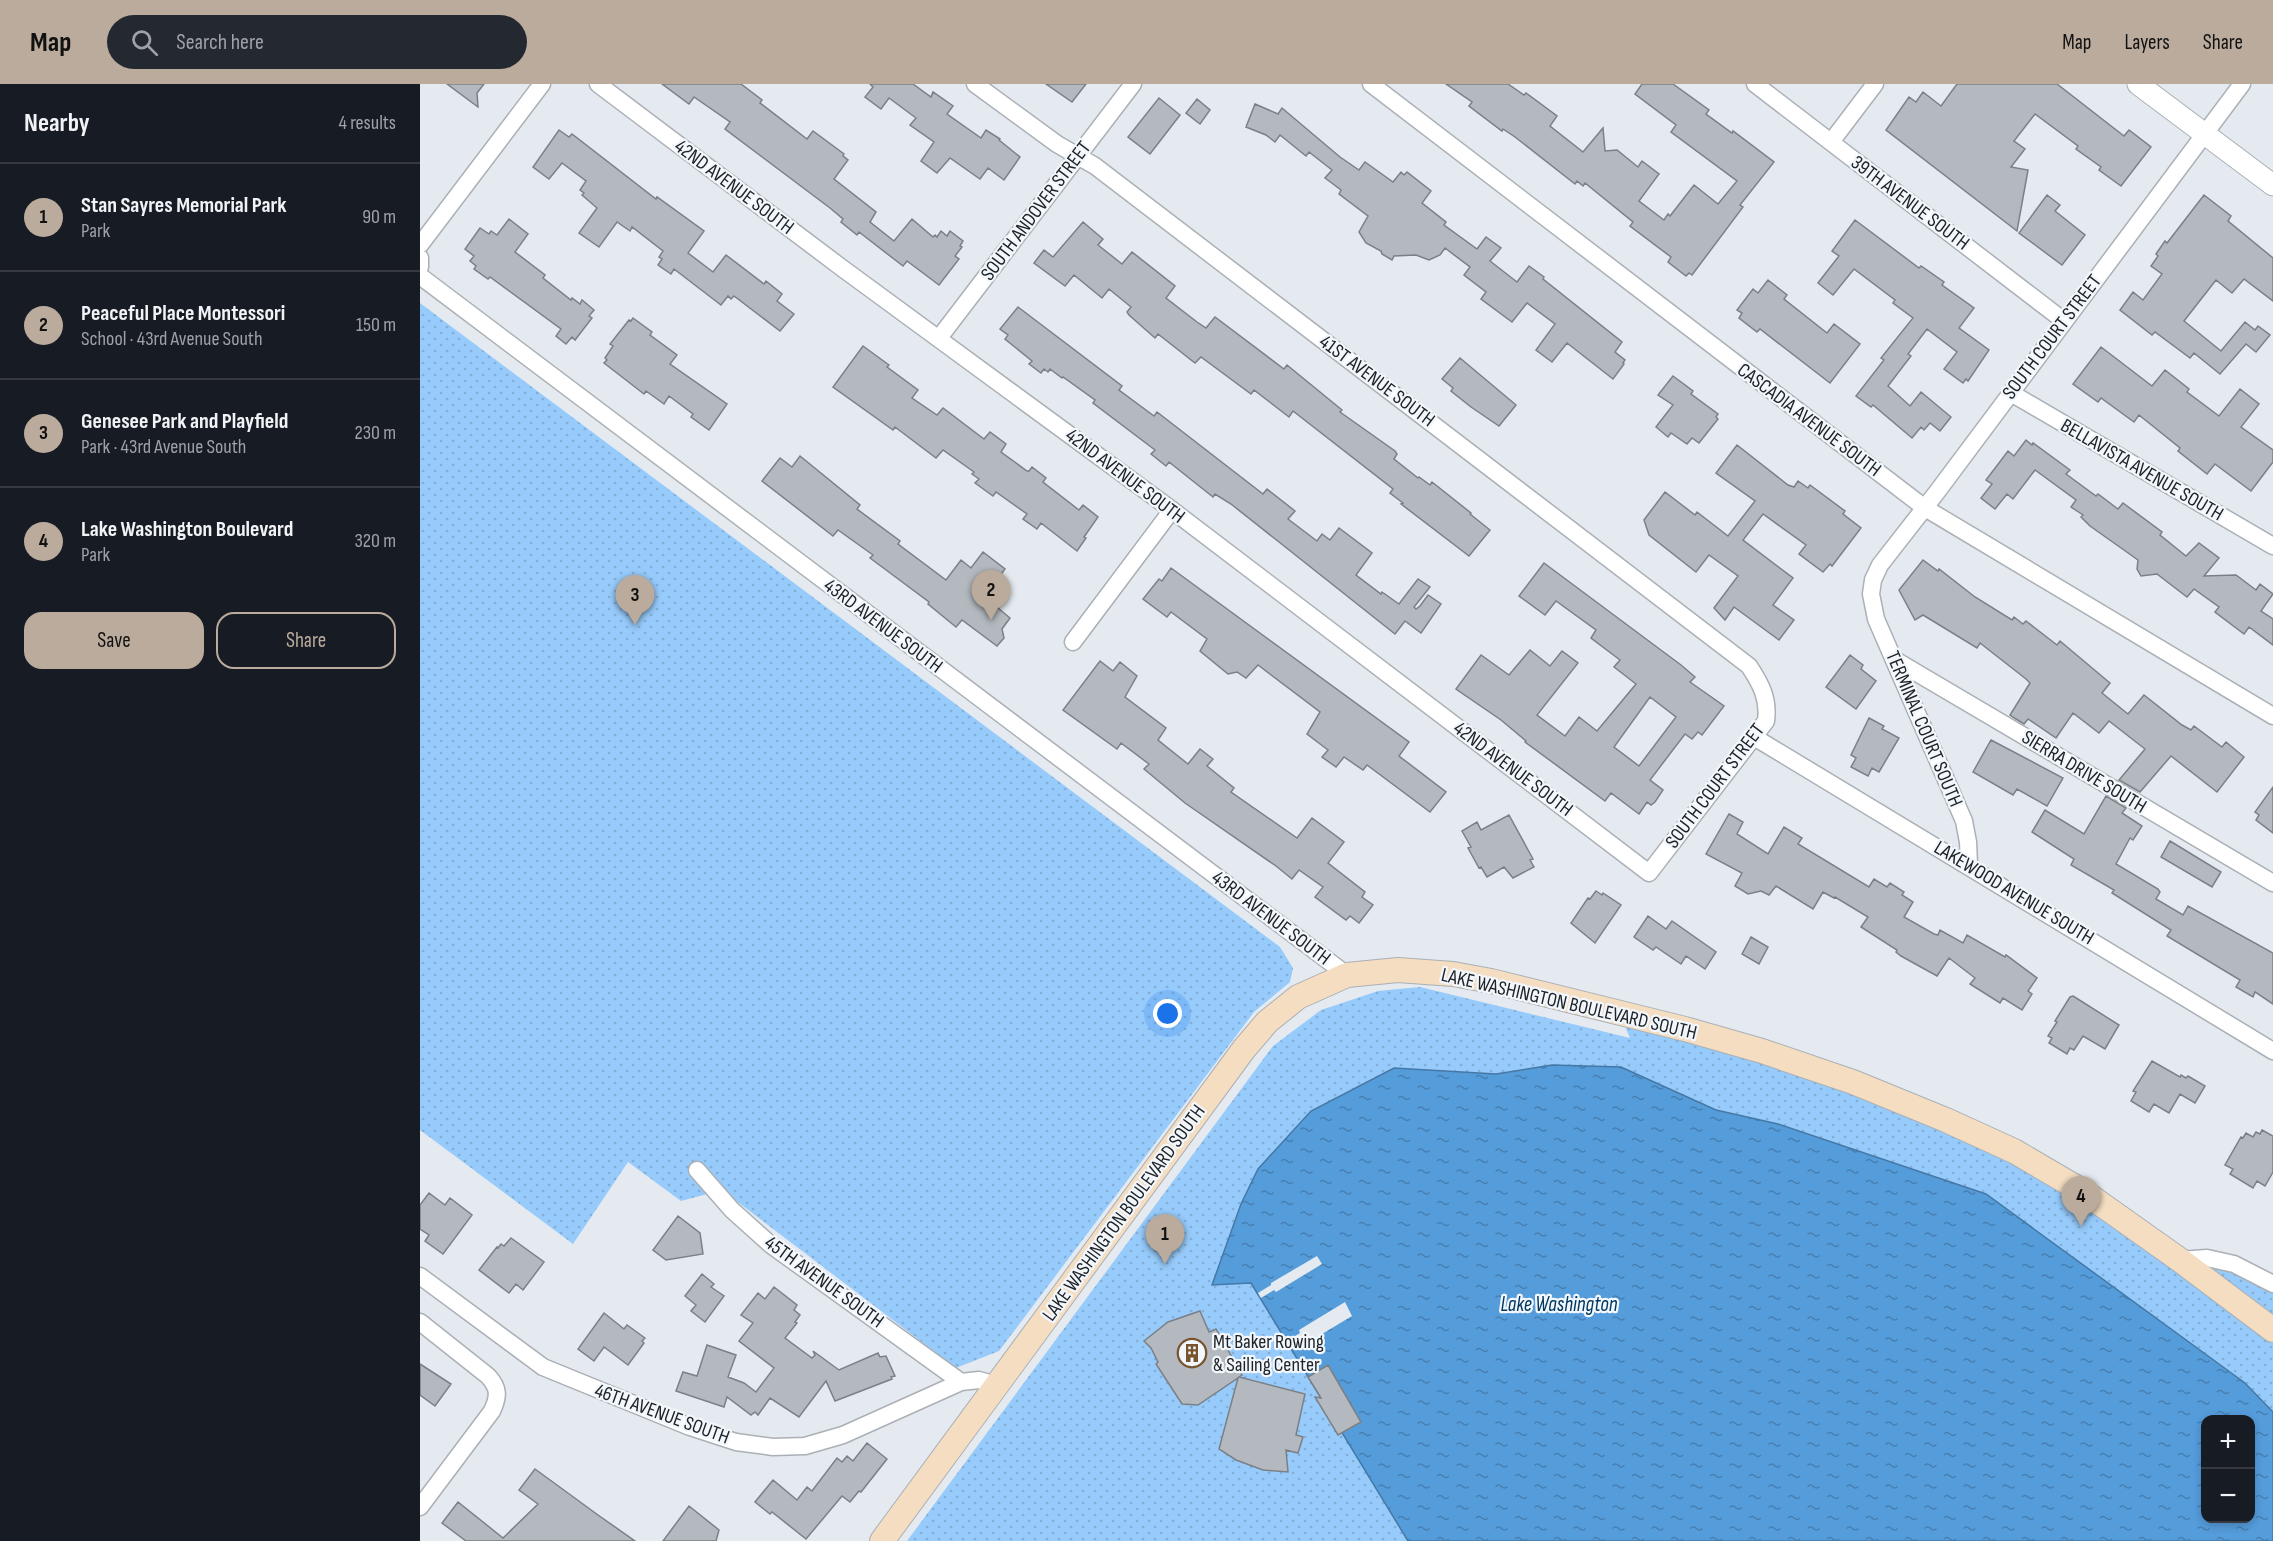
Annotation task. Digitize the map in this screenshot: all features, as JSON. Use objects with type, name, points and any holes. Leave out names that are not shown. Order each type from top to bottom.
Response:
[{"type":"main road","name":"LAKE WASHINGTON BOULEVARD SOUTH","points":[[882,1541],[1231,1067],[1267,1022],[1298,997],[1347,975],[1398,970],[1453,974],[1619,1012],[1762,1051],[1852,1082],[2014,1150],[2084,1192],[2273,1330]]},
{"type":"street","points":[[420,245],[542,84]]},
{"type":"street","name":"42ND AVENUE SOUTH","points":[[598,84],[832,261],[1172,510],[1648,873]]},
{"type":"street","name":"41ST AVENUE SOUTH","points":[[975,84],[1057,144],[1095,166],[1749,666],[1760,681],[1764,693]]},
{"type":"street","name":"SOUTH ANDOVER STREET","points":[[939,338],[1133,84]]},
{"type":"street","name":"CASCADIA AVENUE SOUTH","points":[[1371,84],[1924,508],[2273,716]]},
{"type":"street","name":"39TH AVENUE SOUTH","points":[[1755,84],[2064,321]]},
{"type":"street","points":[[1831,142],[1875,84]]},
{"type":"street","points":[[2138,84],[2273,185]]},
{"type":"street","name":"SOUTH COURT STREET","points":[[1871,594],[1873,580],[1880,565],[2242,84]]},
{"type":"street","points":[[420,258],[420,267]]},
{"type":"street","name":"43RD AVENUE SOUTH","points":[[420,276],[1347,975]]},
{"type":"street","name":"BELLAVISTA AVENUE SOUTH","points":[[2011,393],[2270,537]]},
{"type":"street","points":[[1073,642],[1172,510]]},
{"type":"street","name":"TERMINAL COURT SOUTH","points":[[1871,594],[1876,619],[1964,822],[1969,866]]},
{"type":"street","name":"SIERRA DRIVE SOUTH","points":[[1895,660],[2273,883]]},
{"type":"street","name":"SOUTH COURT STREET","points":[[1648,873],[1766,721],[1768,707],[1764,693]]},
{"type":"street","name":"LAKEWOOD AVENUE SOUTH","points":[[1754,737],[2273,1051]]},
{"type":"street","name":"45TH AVENUE SOUTH","points":[[697,1170],[732,1210],[771,1245],[961,1382]]},
{"type":"street","points":[[2180,1260],[2207,1258],[2234,1264],[2273,1284]]},
{"type":"street","name":"46TH AVENUE SOUTH","points":[[420,1276],[543,1367],[690,1427],[736,1442],[774,1447],[805,1446],[843,1435],[961,1382],[979,1380],[996,1385]]},
{"type":"street","points":[[420,1322],[488,1376],[497,1386],[498,1400],[420,1507]]},
{"type":"shaded area","points":[[420,303],[1280,947],[1293,968],[1290,982],[1254,1012],[999,1351],[956,1368],[722,1190],[681,1201],[628,1162],[573,1244],[420,1130]]},
{"type":"shaded area","points":[[1420,987],[1630,1038],[1619,1012],[1946,1120],[2180,1260],[2207,1258],[2273,1284],[2273,1412],[2245,1383],[1985,1194],[1778,1124],[1716,1110],[1621,1067],[1552,1065],[1496,1074],[1394,1068],[1311,1111],[1258,1169],[1241,1204],[1212,1285],[1251,1283],[1408,1541],[907,1541],[1273,1046],[1321,1010],[1378,991]]},
{"type":"water","name":"Lake Washington","points":[[1552,1065],[1621,1067],[1716,1110],[1778,1124],[1986,1194],[2245,1383],[2273,1412],[2273,1541],[1408,1541],[1251,1283],[1212,1285],[1241,1204],[1258,1169],[1311,1111],[1394,1068],[1496,1074]]},
{"type":"pier","points":[[1317,1256],[1322,1264],[1276,1292],[1274,1290],[1261,1298],[1258,1293],[1271,1283]]},
{"type":"pier","points":[[1345,1302],[1352,1316],[1307,1343],[1305,1340],[1291,1349],[1287,1341],[1300,1333],[1299,1330]]},
{"type":"building","points":[[447,84],[484,84],[477,93],[478,107]]},
{"type":"building","points":[[662,84],[741,84],[762,100],[760,103],[807,139],[813,131],[844,154],[843,156],[848,160],[834,179],[876,212],[870,222],[894,241],[912,219],[933,237],[935,235],[937,237],[941,231],[947,236],[950,231],[963,241],[960,246],[962,247],[955,256],[959,259],[939,285],[907,261],[903,266],[859,232],[857,235],[841,222],[843,219],[830,208],[725,129],[730,122],[694,97],[689,104]]},
{"type":"building","points":[[870,84],[913,84],[931,97],[933,92],[953,106],[947,114],[981,138],[986,130],[1020,157],[1004,180],[988,168],[980,179],[950,158],[937,173],[921,161],[934,142],[910,125],[916,118],[889,98],[881,109],[865,97],[873,87]]},
{"type":"building","points":[[1046,84],[1086,84],[1072,102]]},
{"type":"building","points":[[1446,84],[1508,84],[1524,95],[1526,93],[1557,116],[1550,126],[1583,152],[1603,128],[1605,151],[1617,150],[1638,167],[1642,161],[1659,174],[1639,201],[1664,220],[1668,214],[1670,216],[1694,185],[1718,204],[1737,181],[1671,132],[1676,125],[1635,94],[1642,84],[1673,84],[1709,110],[1706,114],[1774,162],[1740,205],[1743,207],[1692,275],[1689,273],[1686,276],[1668,262],[1671,257],[1630,226],[1633,222],[1585,183],[1583,186],[1577,181],[1575,184],[1515,137],[1503,129],[1502,131],[1469,106],[1472,102]]},
{"type":"building","points":[[1957,84],[2057,84],[2124,136],[2129,130],[2151,147],[2121,186],[2099,170],[2101,167],[2076,149],[2078,146],[2035,114],[2014,141],[2025,149],[2011,167],[2028,170],[2017,231],[1886,130],[1909,97],[1916,102],[1923,92],[1941,106]]},
{"type":"building","points":[[1159,98],[1180,115],[1150,154],[1128,137]]},
{"type":"building","points":[[1197,99],[1210,110],[1200,124],[1186,113]]},
{"type":"building","points":[[1255,104],[1278,114],[1282,108],[1359,170],[1365,162],[1393,182],[1401,172],[1404,175],[1407,172],[1431,191],[1422,203],[1446,222],[1444,225],[1477,249],[1486,237],[1501,248],[1490,261],[1517,282],[1529,266],[1544,277],[1543,279],[1622,342],[1615,352],[1625,360],[1613,379],[1567,343],[1552,362],[1536,350],[1555,324],[1527,303],[1512,322],[1481,299],[1486,292],[1464,275],[1470,267],[1445,248],[1440,255],[1429,260],[1416,255],[1394,256],[1392,260],[1366,243],[1359,232],[1368,216],[1339,194],[1341,190],[1325,178],[1332,170],[1309,152],[1306,156],[1280,135],[1275,142],[1266,135],[1246,127]]},
{"type":"building","points":[[559,130],[569,137],[572,134],[656,199],[657,197],[704,231],[688,253],[713,272],[726,255],[764,284],[766,281],[782,294],[777,301],[794,314],[780,331],[734,296],[731,299],[728,296],[721,305],[674,269],[671,274],[658,265],[663,251],[632,227],[630,231],[617,222],[599,247],[579,233],[597,208],[582,195],[584,193],[580,190],[586,181],[562,163],[549,179],[533,167]]},
{"type":"building","points":[[2047,195],[2060,205],[2055,211],[2085,235],[2062,265],[2019,233]]},
{"type":"building","points":[[2204,195],[2231,216],[2228,221],[2273,258],[2273,301],[2244,279],[2232,293],[2216,280],[2184,321],[2221,351],[2245,322],[2255,330],[2258,326],[2270,335],[2256,352],[2246,344],[2220,374],[2194,353],[2190,358],[2155,332],[2152,335],[2120,310],[2133,292],[2143,300],[2162,274],[2151,266],[2158,256],[2156,254]]},
{"type":"building","points":[[509,219],[528,234],[515,252],[545,275],[543,278],[571,300],[572,298],[580,304],[582,300],[594,310],[589,316],[592,318],[575,340],[572,337],[566,344],[556,336],[561,329],[490,277],[488,279],[474,269],[476,266],[470,261],[474,256],[465,249],[480,228],[489,234],[491,231],[497,235]]},
{"type":"building","points":[[1855,220],[1919,268],[1921,266],[1944,282],[1942,285],[1974,308],[1959,328],[1989,350],[1968,381],[1966,379],[1963,383],[1944,369],[1957,352],[1927,329],[1908,354],[1911,356],[1888,386],[1910,406],[1921,392],[1951,417],[1940,431],[1930,423],[1924,430],[1921,427],[1912,438],[1873,405],[1871,407],[1856,396],[1884,360],[1881,358],[1913,318],[1893,303],[1895,300],[1854,269],[1833,295],[1818,283],[1839,256],[1832,251]]},
{"type":"building","points":[[1083,222],[1103,239],[1098,245],[1122,264],[1132,252],[1175,286],[1166,298],[1197,322],[1206,328],[1215,317],[1284,369],[1287,365],[1342,410],[1340,412],[1395,451],[1397,454],[1394,459],[1418,478],[1430,485],[1432,482],[1471,513],[1490,530],[1469,556],[1401,504],[1403,503],[1390,493],[1393,489],[1293,411],[1289,417],[1254,390],[1251,394],[1201,357],[1195,363],[1158,334],[1155,338],[1129,315],[1127,312],[1131,307],[1109,289],[1102,298],[1074,275],[1065,286],[1034,263],[1044,250],[1053,257]]},
{"type":"building","points":[[1768,280],[1787,295],[1784,299],[1827,333],[1834,324],[1860,344],[1830,383],[1760,329],[1757,332],[1739,318],[1742,313],[1737,310],[1753,289],[1758,293]]},
{"type":"building","points":[[1018,307],[1122,386],[1119,390],[1154,416],[1157,412],[1263,494],[1267,489],[1295,511],[1288,519],[1317,541],[1322,534],[1330,540],[1339,528],[1372,553],[1356,575],[1381,594],[1382,592],[1399,604],[1418,579],[1430,587],[1414,607],[1416,609],[1420,606],[1428,595],[1441,604],[1421,633],[1405,621],[1395,634],[1231,504],[1215,494],[1213,497],[1169,462],[1166,466],[1151,454],[1155,450],[1093,403],[1095,400],[1050,369],[1048,372],[1044,369],[1041,373],[1029,364],[1032,361],[1005,339],[1008,335],[1000,329]]},
{"type":"building","points":[[633,318],[652,332],[650,335],[677,355],[670,364],[727,404],[709,430],[691,417],[693,414],[669,396],[664,404],[646,391],[644,394],[604,363],[613,346],[610,344]]},
{"type":"building","points":[[863,346],[918,390],[912,398],[937,415],[943,408],[984,439],[990,432],[1006,444],[1001,452],[1027,471],[1032,467],[1046,478],[1043,482],[1079,510],[1083,505],[1098,517],[1077,551],[1041,523],[1037,529],[1023,519],[1027,514],[996,492],[993,496],[975,483],[979,479],[972,474],[974,472],[943,450],[936,458],[895,427],[893,430],[833,387]]},
{"type":"building","points":[[2101,347],[2152,386],[2165,370],[2189,389],[2187,392],[2219,416],[2240,389],[2259,404],[2241,427],[2273,450],[2273,462],[2251,491],[2215,464],[2207,474],[2178,451],[2180,448],[2139,415],[2134,422],[2101,398],[2098,402],[2073,384]]},
{"type":"building","points":[[1460,358],[1516,405],[1499,426],[1451,391],[1453,388],[1442,379]]},
{"type":"building","points":[[1673,376],[1693,391],[1691,394],[1718,414],[1716,417],[1718,419],[1699,443],[1692,438],[1687,444],[1671,433],[1668,437],[1656,427],[1673,405],[1658,395]]},
{"type":"building","points":[[2026,440],[2070,470],[2066,474],[2096,496],[2098,494],[2118,509],[2123,503],[2162,532],[2160,535],[2186,556],[2199,543],[2219,558],[2204,576],[2236,575],[2256,590],[2260,584],[2273,594],[2261,611],[2273,619],[2273,645],[2249,627],[2244,634],[2215,612],[2219,607],[2194,589],[2187,597],[2157,574],[2141,576],[2137,569],[2138,560],[2090,526],[2081,517],[2083,515],[2071,507],[2076,500],[2035,470],[2013,499],[2007,494],[1995,509],[1981,498],[1992,484],[1986,480],[2008,451],[2014,456]]},
{"type":"building","points":[[1737,445],[1788,485],[1794,487],[1798,481],[1808,488],[1810,485],[1845,511],[1843,514],[1861,528],[1832,566],[1830,564],[1823,572],[1799,554],[1806,545],[1763,514],[1743,540],[1793,578],[1773,605],[1794,620],[1779,640],[1734,607],[1725,620],[1714,608],[1738,576],[1709,555],[1696,572],[1649,535],[1644,520],[1665,492],[1695,515],[1697,512],[1728,536],[1755,501],[1716,473]]},
{"type":"building","points":[[800,456],[860,505],[857,509],[900,541],[898,544],[946,580],[961,560],[971,568],[983,552],[1005,569],[985,597],[1010,618],[1002,629],[1004,638],[997,646],[962,620],[956,627],[928,604],[929,602],[870,558],[873,555],[838,530],[833,536],[762,481],[780,458],[792,467]]},
{"type":"building","points":[[1923,560],[2012,620],[2014,617],[2023,624],[2026,621],[2057,645],[2060,641],[2110,683],[2102,693],[2128,714],[2144,695],[2182,725],[2191,730],[2194,726],[2222,747],[2226,742],[2244,757],[2217,792],[2171,756],[2140,792],[2119,780],[2145,749],[2109,721],[2099,733],[2073,713],[2056,738],[2028,719],[2024,724],[2010,715],[2030,683],[2026,679],[1980,643],[1977,648],[1923,615],[1915,620],[1899,590]]},
{"type":"building","points":[[1544,563],[1681,665],[1695,677],[1690,682],[1724,706],[1702,735],[1698,732],[1692,739],[1685,734],[1650,780],[1663,790],[1651,805],[1647,802],[1639,814],[1611,793],[1605,801],[1525,742],[1501,720],[1456,689],[1481,655],[1509,675],[1530,650],[1550,666],[1562,651],[1578,663],[1537,715],[1565,736],[1579,717],[1597,731],[1636,684],[1614,667],[1620,660],[1591,638],[1596,630],[1556,601],[1545,615],[1519,596]],"holes":[[[1650,697],[1676,717],[1639,766],[1614,747]]]},
{"type":"building","points":[[1171,568],[1409,742],[1399,756],[1446,792],[1430,812],[1367,765],[1363,770],[1344,757],[1336,767],[1322,757],[1328,750],[1307,734],[1320,712],[1258,665],[1246,678],[1237,672],[1228,674],[1200,651],[1207,639],[1171,612],[1167,617],[1143,599],[1159,579],[1162,581]]},
{"type":"building","points":[[1850,655],[1863,665],[1861,669],[1876,681],[1856,709],[1826,687]]},
{"type":"building","points":[[1100,661],[1113,671],[1120,662],[1137,676],[1125,697],[1166,728],[1158,740],[1188,764],[1200,749],[1213,759],[1207,766],[1234,788],[1231,792],[1297,838],[1312,818],[1344,842],[1328,863],[1365,892],[1362,897],[1373,905],[1359,923],[1350,916],[1346,920],[1315,897],[1323,887],[1299,870],[1292,879],[1185,803],[1144,769],[1149,764],[1121,743],[1117,749],[1063,710]]},
{"type":"building","points":[[1869,718],[1884,726],[1882,729],[1899,738],[1879,772],[1872,768],[1868,776],[1851,767],[1856,758],[1851,755]]},
{"type":"building","points":[[1991,740],[2063,778],[2047,806],[2017,789],[2013,795],[1973,772]]},
{"type":"building","points":[[2273,787],[2273,833],[2256,820],[2259,815],[2255,812]]},
{"type":"building","points":[[2106,796],[2126,808],[2122,813],[2142,826],[2133,840],[2130,838],[2116,864],[2158,889],[2160,892],[2156,899],[2183,915],[2188,906],[2273,953],[2273,1004],[2255,992],[2253,997],[2236,987],[2240,980],[2167,936],[2171,930],[2112,893],[2114,890],[2071,865],[2074,859],[2032,832],[2045,810],[2084,834]]},
{"type":"building","points":[[1729,814],[1743,822],[1737,834],[1768,854],[1784,827],[1802,838],[1798,844],[1869,887],[1874,879],[1887,887],[1890,883],[1904,892],[1902,895],[1913,902],[1904,917],[1934,934],[1938,935],[1940,930],[1963,943],[1967,935],[2005,957],[2006,955],[2037,978],[2028,991],[2032,994],[2022,1010],[2003,998],[2000,1003],[1970,984],[1975,978],[1949,958],[1937,976],[1901,956],[1896,952],[1897,950],[1861,927],[1868,917],[1835,897],[1823,892],[1813,909],[1776,886],[1769,895],[1761,891],[1748,894],[1735,886],[1742,873],[1706,854]]},
{"type":"building","points":[[1509,815],[1533,859],[1530,860],[1534,867],[1513,878],[1504,867],[1487,877],[1468,848],[1471,847],[1462,831],[1477,822],[1481,830]]},
{"type":"building","points":[[2170,841],[2221,872],[2212,887],[2161,857]]},
{"type":"building","points":[[1596,891],[1621,905],[1595,943],[1571,923],[1588,898],[1590,899]]},
{"type":"building","points":[[1648,916],[1666,929],[1672,921],[1716,952],[1705,969],[1686,956],[1681,964],[1656,947],[1653,950],[1634,937]]},
{"type":"building","points":[[1751,937],[1768,947],[1759,964],[1742,954]]},
{"type":"building","points":[[2073,996],[2119,1025],[2105,1049],[2083,1036],[2074,1050],[2070,1048],[2067,1054],[2049,1043],[2052,1038],[2048,1036],[2057,1022],[2055,1021],[2070,997]]},
{"type":"building","points":[[2152,1061],[2180,1077],[2181,1075],[2186,1078],[2188,1076],[2205,1086],[2195,1103],[2180,1094],[2169,1113],[2154,1104],[2149,1112],[2131,1101],[2136,1092],[2133,1091]]},
{"type":"building","points":[[2262,1130],[2273,1136],[2273,1172],[2265,1186],[2257,1181],[2253,1188],[2230,1174],[2233,1169],[2225,1165],[2241,1137],[2243,1138],[2246,1133],[2253,1137],[2256,1132],[2260,1134]]},
{"type":"building","points":[[429,1193],[445,1205],[450,1198],[472,1215],[443,1254],[425,1241],[429,1235],[420,1229],[420,1205]]},
{"type":"building","points":[[678,1216],[700,1233],[703,1254],[666,1260],[653,1250]]},
{"type":"building","points":[[511,1238],[544,1262],[523,1290],[516,1284],[509,1293],[479,1270],[497,1247],[501,1244],[504,1246]]},
{"type":"building","points":[[702,1274],[714,1284],[711,1287],[724,1296],[705,1322],[691,1311],[696,1305],[685,1296]]},
{"type":"building","points":[[774,1287],[797,1305],[794,1310],[800,1315],[795,1322],[797,1323],[785,1338],[812,1358],[815,1355],[813,1351],[839,1370],[878,1353],[880,1357],[886,1356],[895,1376],[835,1401],[826,1381],[799,1417],[770,1398],[758,1415],[755,1412],[751,1415],[727,1397],[724,1407],[676,1391],[683,1372],[697,1376],[707,1345],[736,1355],[728,1377],[744,1383],[756,1392],[774,1368],[739,1341],[753,1323],[741,1315],[758,1293],[765,1299]]},
{"type":"building","points":[[1200,1311],[1209,1332],[1216,1329],[1242,1375],[1239,1377],[1305,1394],[1296,1435],[1303,1437],[1298,1453],[1286,1450],[1288,1472],[1263,1470],[1236,1460],[1219,1449],[1238,1378],[1198,1405],[1182,1404],[1156,1364],[1158,1362],[1151,1348],[1144,1341],[1168,1322]]},
{"type":"building","points":[[604,1313],[624,1329],[627,1325],[645,1338],[642,1341],[644,1343],[628,1365],[604,1347],[594,1361],[578,1349]]},
{"type":"building","points":[[420,1364],[451,1384],[435,1406],[420,1395]]},
{"type":"building","points":[[1328,1365],[1361,1422],[1338,1435],[1315,1397],[1321,1398],[1308,1377]]},
{"type":"building","points":[[867,1443],[887,1459],[861,1492],[859,1491],[850,1502],[842,1496],[806,1539],[772,1512],[770,1514],[755,1502],[773,1480],[797,1500],[807,1487],[812,1491],[837,1458],[842,1462],[847,1456],[853,1461]]},
{"type":"building","points":[[535,1469],[635,1541],[466,1541],[442,1523],[458,1502],[503,1538],[538,1504],[519,1490]]},
{"type":"building","points":[[689,1506],[719,1530],[716,1541],[663,1541]]},
{"type":"place","name":"Peaceful Place Montessori","points":[[991,620]]},
{"type":"place","name":"Genesee Park and Playfield","points":[[635,625]]},
{"type":"place","name":"Lake Washington Boulevard","points":[[2081,1226]]},
{"type":"place","name":"Stan Sayres Memorial Park","points":[[1165,1264]]},
{"type":"place","name":"Mt Baker Rowing & Sailing Center","points":[[1192,1353]]}]
